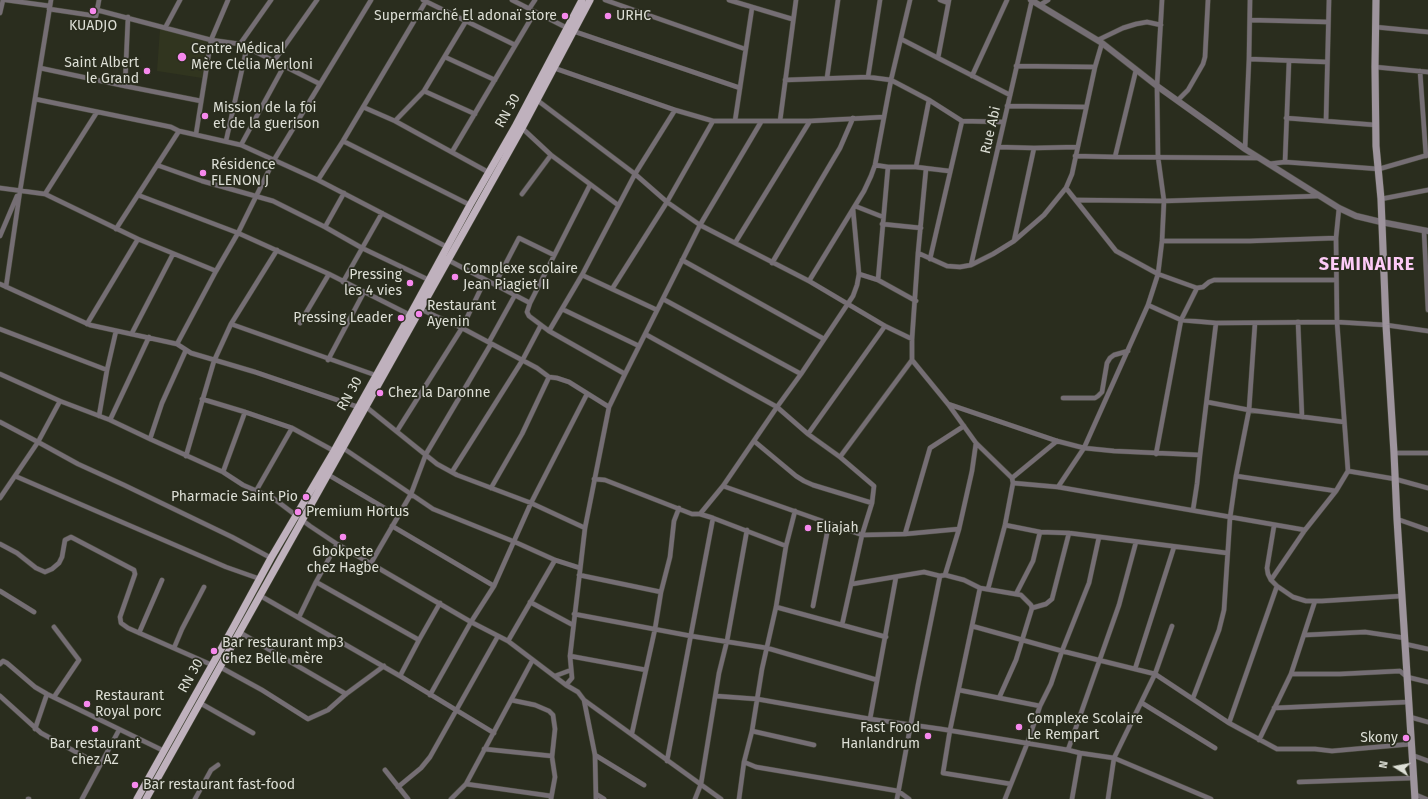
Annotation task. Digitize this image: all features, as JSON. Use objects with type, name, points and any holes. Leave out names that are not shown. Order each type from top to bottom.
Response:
[{"type":"main road","name":"RN 30","points":[[137,799],[164,750],[216,666],[240,632],[334,451],[420,309],[522,128],[554,68],[582,0]]},
{"type":"main road","name":"RN 30","points":[[146,799],[200,703],[216,666],[271,558],[299,518],[343,448],[375,375],[410,315],[488,172],[570,30],[590,0]]},
{"type":"main road","points":[[1376,0],[1375,67],[1378,169],[1381,199],[1396,519],[1415,797]]},
{"type":"street","points":[[0,13],[3,0]]},
{"type":"street","points":[[6,0],[96,16],[99,0]]},
{"type":"street","points":[[6,287],[51,0]]},
{"type":"street","points":[[165,28],[180,0]]},
{"type":"street","points":[[196,134],[211,40],[228,0]]},
{"type":"street","points":[[240,44],[271,0]]},
{"type":"street","points":[[177,344],[238,233],[274,160],[371,0]]},
{"type":"street","points":[[318,180],[343,141],[425,0],[515,45]]},
{"type":"street","points":[[512,0],[570,30],[740,88]]},
{"type":"street","points":[[529,9],[535,0]]},
{"type":"street","points":[[605,0],[746,49]]},
{"type":"street","points":[[729,0],[743,2],[752,8],[792,19]]},
{"type":"street","points":[[780,121],[792,19],[796,0]]},
{"type":"street","points":[[827,78],[838,0]]},
{"type":"street","points":[[868,77],[880,0]]},
{"type":"street","points":[[809,281],[854,207],[868,182],[875,165],[910,0]]},
{"type":"street","points":[[938,58],[948,2],[940,0]]},
{"type":"street","points":[[972,76],[1007,0]]},
{"type":"street","points":[[1031,0],[1100,42],[1157,86],[1245,149],[1339,208],[1356,216],[1426,231],[1428,310]]},
{"type":"street","name":"Rue Abi","points":[[971,265],[1031,0]]},
{"type":"street","points":[[1040,5],[1048,0]]},
{"type":"street","points":[[1058,487],[1084,448],[1148,306],[1158,274],[1162,241],[1164,200],[1158,157],[1157,86],[1162,25],[1162,0]]},
{"type":"street","points":[[1178,100],[1188,90],[1203,64],[1205,57],[1208,0]]},
{"type":"street","points":[[1245,149],[1250,0]]},
{"type":"street","points":[[1326,121],[1329,0]]},
{"type":"street","points":[[274,61],[314,1]]},
{"type":"street","points":[[735,121],[752,8]]},
{"type":"street","points":[[97,10],[211,40],[240,44],[320,84]]},
{"type":"street","points":[[452,152],[535,12]]},
{"type":"street","points":[[125,86],[128,17]]},
{"type":"street","points":[[1250,20],[1328,22]]},
{"type":"street","points":[[395,121],[424,91],[466,21]]},
{"type":"street","points":[[918,253],[947,266],[960,267],[971,265],[1014,241],[1044,215],[1066,188],[1072,174],[1100,42],[1123,28],[1136,24],[1147,22],[1162,25]]},
{"type":"street","points":[[1375,27],[1428,32]]},
{"type":"street","points":[[901,39],[1010,95]]},
{"type":"street","points":[[226,141],[247,47]]},
{"type":"street","points":[[445,57],[495,80]]},
{"type":"street","points":[[1249,59],[1327,62]]},
{"type":"street","points":[[1285,162],[1289,61]]},
{"type":"street","points":[[241,145],[284,66]]},
{"type":"street","points":[[1016,66],[1095,67]]},
{"type":"street","points":[[1375,67],[1428,72]]},
{"type":"street","points":[[40,68],[201,101]]},
{"type":"street","points":[[554,68],[675,110],[713,121],[810,121],[884,117]]},
{"type":"street","points":[[1115,158],[1136,70]]},
{"type":"street","points":[[1268,164],[1285,162],[1378,169],[1427,156],[1420,71]]},
{"type":"street","points":[[785,80],[868,77],[892,80],[962,120],[1003,122]]},
{"type":"street","points":[[424,91],[475,114]]},
{"type":"street","points":[[35,99],[171,127],[179,131],[241,145],[318,180],[447,247]]},
{"type":"street","points":[[537,100],[635,174],[667,202],[700,224],[809,281],[885,326],[912,338]]},
{"type":"street","points":[[916,167],[929,100]]},
{"type":"street","points":[[1007,106],[1086,107]]},
{"type":"street","points":[[363,107],[395,121],[488,172]]},
{"type":"street","points":[[549,331],[582,275],[635,174],[675,110]]},
{"type":"street","points":[[45,194],[97,112]]},
{"type":"street","points":[[772,263],[840,148],[853,118]]},
{"type":"street","points":[[1286,118],[1376,125]]},
{"type":"street","points":[[930,259],[949,171],[962,120]]},
{"type":"street","points":[[612,289],[667,202],[713,121]]},
{"type":"street","points":[[735,243],[810,121]]},
{"type":"street","points":[[566,686],[572,678],[570,656],[585,528],[609,407],[700,224],[761,122]]},
{"type":"street","points":[[522,128],[551,155],[618,205]]},
{"type":"street","points":[[116,229],[179,131]]},
{"type":"street","points":[[343,141],[470,205]]},
{"type":"street","points":[[998,147],[1077,147]]},
{"type":"street","points":[[1014,241],[1034,148]]},
{"type":"street","points":[[522,194],[551,155]]},
{"type":"street","points":[[1075,156],[1115,158],[1259,158]]},
{"type":"street","points":[[157,165],[213,184],[273,201],[325,227],[362,248],[429,280]]},
{"type":"street","points":[[875,165],[888,167],[916,167],[949,171]]},
{"type":"street","points":[[878,280],[888,167]]},
{"type":"street","points":[[840,457],[912,360],[912,338],[916,301],[918,253],[926,169]]},
{"type":"street","points":[[590,185],[527,310],[528,314],[549,331],[625,374]]},
{"type":"street","points":[[0,188],[45,194],[138,239],[216,271]]},
{"type":"street","points":[[1066,188],[1116,251],[1158,274],[1191,287],[1203,287],[1214,280],[1336,280]]},
{"type":"street","points":[[1381,199],[1428,190]]},
{"type":"street","points":[[0,236],[20,191]]},
{"type":"street","points":[[325,227],[344,193]]},
{"type":"street","points":[[138,195],[238,233],[277,250],[329,274],[410,315]]},
{"type":"street","points":[[1077,200],[1164,200],[1319,196]]},
{"type":"street","points":[[854,207],[883,217]]},
{"type":"street","points":[[700,514],[723,486],[853,296],[859,274],[854,207]]},
{"type":"street","points":[[1271,580],[1305,530],[1336,491],[1348,471],[1337,322],[1336,238],[1339,208]]},
{"type":"street","points":[[343,282],[382,213]]},
{"type":"street","points":[[882,224],[921,228]]},
{"type":"street","points":[[494,284],[519,238],[554,256]]},
{"type":"street","points":[[1162,241],[1250,241],[1336,238]]},
{"type":"street","points":[[87,324],[138,239]]},
{"type":"street","points":[[186,456],[214,361],[231,324],[277,250]]},
{"type":"street","points":[[132,333],[173,254]]},
{"type":"street","points":[[448,260],[530,303]]},
{"type":"street","points":[[682,260],[824,339]]},
{"type":"street","points":[[300,323],[329,274]]},
{"type":"street","points":[[859,274],[878,280],[916,301]]},
{"type":"street","points":[[582,275],[657,310]]},
{"type":"street","points":[[397,431],[462,328],[485,280]]},
{"type":"street","points":[[0,284],[47,304],[87,324],[177,344],[186,350],[214,361],[255,372],[361,406],[397,431],[437,464],[452,472],[531,503],[585,528]]},
{"type":"street","points":[[1156,454],[1181,320],[1197,288]]},
{"type":"street","points":[[328,360],[364,292]]},
{"type":"street","points":[[372,563],[411,494],[426,454],[490,343],[515,295]]},
{"type":"street","points":[[663,299],[801,374]]},
{"type":"street","points":[[1148,306],[1181,320],[1216,323],[1337,322],[1386,325],[1428,331]]},
{"type":"street","points":[[420,309],[462,328],[537,368],[549,377],[569,382],[609,407]]},
{"type":"street","points":[[562,309],[639,346]]},
{"type":"street","points":[[1298,322],[1302,417]]},
{"type":"street","points":[[1193,510],[1216,323]]},
{"type":"street","points":[[1193,698],[1219,630],[1224,610],[1230,518],[1236,476],[1249,410],[1255,323]]},
{"type":"street","points":[[231,324],[328,360],[375,375]]},
{"type":"street","points":[[452,472],[469,448],[522,361],[541,325]]},
{"type":"street","points":[[808,434],[885,326]]},
{"type":"street","points":[[0,328],[108,370]]},
{"type":"street","points":[[99,416],[116,331]]},
{"type":"street","points":[[645,334],[777,407],[808,434],[840,457],[874,486],[872,503],[862,535],[842,625]]},
{"type":"street","points":[[110,420],[149,337]]},
{"type":"street","points":[[150,439],[162,403],[186,350]]},
{"type":"street","points":[[1063,398],[1094,398],[1098,396],[1102,392],[1107,363],[1110,358],[1114,355],[1128,351]]},
{"type":"street","points":[[912,360],[948,404],[976,443],[1013,481],[1058,487],[1193,510],[1274,526],[1305,530]]},
{"type":"street","points":[[0,374],[60,401],[110,420],[223,472],[243,485],[273,498],[337,544],[471,622],[508,641],[566,686],[578,692],[584,700],[632,733],[667,761],[721,799]]},
{"type":"street","points":[[491,488],[522,434],[549,377]]},
{"type":"street","points":[[430,695],[471,622],[494,586],[515,542],[531,503],[587,394]]},
{"type":"street","points":[[202,399],[292,428],[334,451]]},
{"type":"street","points":[[0,498],[38,442],[60,401]]},
{"type":"street","points":[[1206,402],[1249,410],[1344,422]]},
{"type":"street","points":[[948,404],[1057,441],[1084,448],[1156,454],[1200,455]]},
{"type":"street","points":[[223,472],[246,412]]},
{"type":"street","points":[[0,422],[78,464],[124,484],[232,537],[271,558]]},
{"type":"street","points":[[904,534],[930,448],[964,426]]},
{"type":"street","points":[[256,491],[292,428]]},
{"type":"street","points":[[754,441],[804,481],[872,503]]},
{"type":"street","points":[[988,589],[1005,525],[1013,481],[1057,441]]},
{"type":"street","points":[[897,799],[918,685],[942,576],[958,529],[972,471],[976,443]]},
{"type":"street","points":[[343,448],[427,506],[515,542],[554,560],[580,568]]},
{"type":"street","points":[[1394,453],[1428,453]]},
{"type":"street","points":[[1348,471],[1395,479],[1428,488]]},
{"type":"street","points":[[327,474],[398,516]]},
{"type":"street","points":[[16,476],[226,567],[260,579]]},
{"type":"street","points":[[1236,476],[1336,491]]},
{"type":"street","points":[[594,479],[605,480],[692,514],[700,514],[713,518],[786,546]]},
{"type":"street","points":[[723,486],[862,535],[904,534],[958,529]]},
{"type":"street","points":[[632,733],[655,629],[661,592],[670,557],[674,521],[679,508]]},
{"type":"street","points":[[738,799],[744,762],[752,732],[757,699],[776,607],[786,546],[795,512]]},
{"type":"street","points":[[667,761],[713,518]]},
{"type":"street","points":[[1396,519],[1428,530]]},
{"type":"street","points":[[812,606],[829,523]]},
{"type":"street","points":[[1005,525],[1040,532],[1069,533],[1227,553]]},
{"type":"street","points":[[392,526],[494,586]]},
{"type":"street","points":[[1274,526],[1267,568],[1271,580],[1277,586],[1299,599],[1315,601],[1402,596]]},
{"type":"street","points":[[694,799],[700,784],[747,530]]},
{"type":"street","points":[[1016,594],[1033,561],[1040,532]]},
{"type":"street","points":[[1032,608],[1046,604],[1052,599],[1069,533]]},
{"type":"street","points":[[0,544],[17,553],[36,568],[45,572],[52,569],[59,562],[62,557],[66,540],[70,537],[134,570],[136,574],[120,617],[121,623],[139,633],[216,666],[262,690],[308,719],[328,710],[346,694],[384,666]]},
{"type":"street","points":[[1005,799],[1089,583],[1099,538]]},
{"type":"street","points":[[1068,750],[1101,660],[1119,605],[1136,542]]},
{"type":"street","points":[[299,617],[337,544]]},
{"type":"street","points":[[1135,669],[1174,547]]},
{"type":"street","points":[[508,641],[554,560]]},
{"type":"street","points":[[852,584],[896,578],[924,572],[964,580],[980,588],[1021,595],[1032,608],[1016,660],[999,698]]},
{"type":"street","points":[[579,575],[661,592]]},
{"type":"street","points":[[870,719],[896,578]]},
{"type":"street","points":[[139,633],[162,580]]},
{"type":"street","points":[[316,582],[419,640]]},
{"type":"street","points":[[1229,723],[1277,586]]},
{"type":"street","points":[[174,648],[182,629],[204,587]]},
{"type":"street","points":[[980,588],[950,730],[943,773],[1011,784]]},
{"type":"street","points":[[0,591],[34,612]]},
{"type":"street","points":[[259,595],[384,666],[494,733]]},
{"type":"street","points":[[1259,740],[1291,674],[1315,601]]},
{"type":"street","points":[[530,602],[573,625]]},
{"type":"street","points":[[400,676],[440,603]]},
{"type":"street","points":[[776,607],[886,636]]},
{"type":"street","points":[[574,614],[691,636],[767,648],[877,680]]},
{"type":"street","points":[[972,626],[1062,651],[1155,674],[1229,723],[1271,747],[1282,750],[1315,749],[1332,751],[1411,744]]},
{"type":"street","points":[[1108,799],[1114,758],[1155,674],[1172,626]]},
{"type":"street","points":[[54,627],[79,660],[54,697]]},
{"type":"street","points":[[240,632],[346,694]]},
{"type":"street","points":[[1305,635],[1365,632],[1405,641],[1428,649]]},
{"type":"street","points":[[398,787],[421,768],[430,757],[498,636]]},
{"type":"street","points":[[570,656],[646,670]]},
{"type":"street","points":[[0,664],[3,661],[35,687],[47,694],[119,730],[164,750]]},
{"type":"street","points":[[451,799],[466,784],[532,661]]},
{"type":"street","points":[[555,676],[571,670]]},
{"type":"street","points":[[1291,674],[1340,674],[1400,671],[1407,678],[1428,682]]},
{"type":"street","points":[[959,690],[1040,706]]},
{"type":"street","points":[[35,729],[47,694]]},
{"type":"street","points":[[0,696],[35,729],[100,765]]},
{"type":"street","points":[[716,696],[757,699],[911,726],[950,730],[1114,758],[1210,799]]},
{"type":"street","points":[[466,784],[551,798],[554,777],[552,756],[555,730],[553,715],[549,711],[535,705],[511,700]]},
{"type":"street","points":[[584,700],[595,755],[596,796],[604,799]]},
{"type":"street","points":[[1274,708],[1409,702]]},
{"type":"street","points":[[200,703],[252,733]]},
{"type":"street","points":[[1142,703],[1215,748]]},
{"type":"street","points":[[1410,717],[1428,722]]},
{"type":"street","points":[[82,799],[119,730]]},
{"type":"street","points":[[752,732],[814,745]]},
{"type":"street","points":[[484,749],[552,756]]},
{"type":"street","points":[[1072,799],[1080,753]]},
{"type":"street","points":[[595,755],[644,785]]},
{"type":"street","points":[[1412,755],[1428,760]]},
{"type":"street","points":[[744,762],[756,768],[898,791],[910,799]]},
{"type":"street","points":[[195,799],[211,770],[218,765]]},
{"type":"street","points":[[385,770],[408,799]]},
{"type":"street","points":[[1299,782],[1414,778]]},
{"type":"street","points":[[1415,797],[1426,799]]},
{"type":"shaded area","name":"Centre Médical Mère Clelia Merloni","points":[[160,29],[205,40],[208,44],[202,78],[157,71]]},
{"type":"place","name":"KUADJO","points":[[93,11]]},
{"type":"place","name":"Supermarché El adonaï store","points":[[565,16]]},
{"type":"place","name":"URHC","points":[[608,16]]},
{"type":"place","name":"Centre Médical Mère Clelia Merloni","points":[[182,57]]},
{"type":"place","name":"Saint Albert le Grand","points":[[147,71]]},
{"type":"place","name":"Mission de la foi et de la guerison","points":[[205,116]]},
{"type":"place","name":"Résidence FLENON J","points":[[203,173]]},
{"type":"place","name":"Complexe scolaire Jean Piagiet II","points":[[455,277]]},
{"type":"place","name":"Pressing les 4 vies","points":[[410,283]]},
{"type":"place","name":"Restaurant Ayenin","points":[[419,314]]},
{"type":"place","name":"Pressing Leader","points":[[401,318]]},
{"type":"place","name":"Chez la Daronne","points":[[380,393]]},
{"type":"place","name":"Pharmacie Saint Pio","points":[[306,497]]},
{"type":"place","name":"Premium Hortus","points":[[298,512]]},
{"type":"place","name":"Eliajah","points":[[808,528]]},
{"type":"place","name":"Gbokpete chez Hagbe","points":[[343,537]]},
{"type":"place","name":"Bar restaurant mp3 Chez Belle mère","points":[[214,651]]},
{"type":"place","name":"Restaurant Royal porc","points":[[87,704]]},
{"type":"place","name":"Complexe Scolaire Le Rempart","points":[[1019,727]]},
{"type":"place","name":"Bar restaurant chez AZ","points":[[95,729]]},
{"type":"place","name":"Fast Food Hanlandrum","points":[[928,736]]},
{"type":"place","name":"Skony","points":[[1406,738]]},
{"type":"place","name":"Bar restaurant fast-food","points":[[135,785]]},
{"type":"district","name":"SEMINAIRE","points":[[1367,265]]}]
